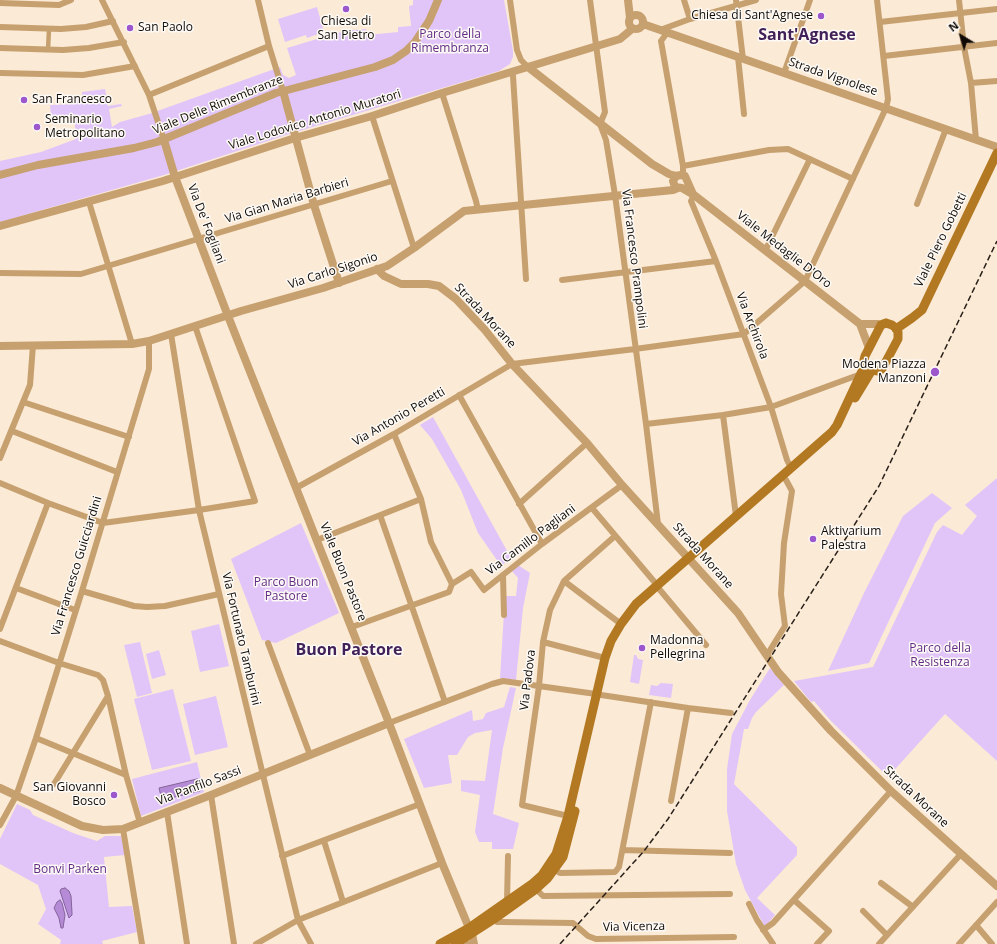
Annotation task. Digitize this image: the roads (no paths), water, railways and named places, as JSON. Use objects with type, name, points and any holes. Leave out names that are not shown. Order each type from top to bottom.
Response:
[{"type":"main road","name":"Viale Piero Gobetti","points":[[896,329],[922,310],[997,153]]},
{"type":"main road","points":[[988,173],[997,166]]},
{"type":"main road","points":[[889,324],[894,326],[896,329],[898,332],[898,338],[886,364],[878,371],[869,367],[864,360],[881,325],[889,324]]},
{"type":"main road","points":[[440,944],[471,931],[494,919],[534,886],[563,857],[607,659],[616,643],[623,625],[659,588],[824,439],[837,425],[861,374],[869,367]]},
{"type":"main road","points":[[738,518],[786,480],[836,434],[843,425],[869,367]]},
{"type":"main road","points":[[456,944],[507,901],[534,886]]},
{"type":"street","points":[[0,3],[44,2],[59,5],[71,0]]},
{"type":"street","points":[[258,0],[269,46],[314,205],[339,283]]},
{"type":"street","points":[[510,0],[517,50],[521,60],[528,67]]},
{"type":"street","points":[[590,0],[595,47],[605,112],[600,124]]},
{"type":"street","points":[[684,0],[690,19]]},
{"type":"street","points":[[628,2],[634,17],[643,20],[643,24],[664,31],[690,19],[737,3],[756,0]]},
{"type":"street","points":[[784,73],[810,0]]},
{"type":"street","points":[[512,364],[744,334],[805,281],[886,108],[888,99],[877,0]]},
{"type":"street","points":[[958,0],[964,47],[971,84],[976,140]]},
{"type":"street","points":[[105,1],[113,21],[149,95],[164,140]]},
{"type":"street","name":"Viale Delle Rimembranze","points":[[0,175],[38,165],[134,148],[164,140],[282,91],[375,67],[393,60],[406,51],[415,42],[429,21],[437,1]]},
{"type":"street","points":[[737,3],[744,114]]},
{"type":"street","points":[[880,22],[997,9]]},
{"type":"street","points":[[632,29],[628,24],[634,17]]},
{"type":"street","points":[[0,27],[49,29],[85,27],[113,21]]},
{"type":"street","name":"Viale Lodovico Antonio Muratori","points":[[0,226],[89,202],[595,47],[620,39],[632,29],[638,29],[643,24]]},
{"type":"street","points":[[48,50],[49,29]]},
{"type":"street","points":[[664,31],[661,41],[684,166],[678,181]]},
{"type":"street","name":"Strada Vignolese","points":[[664,31],[997,147]]},
{"type":"street","points":[[0,48],[63,50],[89,48],[124,42]]},
{"type":"street","points":[[884,56],[997,43]]},
{"type":"street","points":[[149,95],[269,46]]},
{"type":"street","points":[[0,73],[83,75],[135,66]]},
{"type":"street","name":"Viale Medaglie D'Oro","points":[[528,67],[652,164],[678,181],[765,251],[860,324]]},
{"type":"street","points":[[513,76],[526,279]]},
{"type":"street","points":[[971,84],[997,81]]},
{"type":"street","points":[[442,93],[478,210]]},
{"type":"street","points":[[372,116],[414,248]]},
{"type":"street","name":"Via Francesco Prampolini","points":[[600,124],[606,140],[615,195],[658,524]]},
{"type":"street","points":[[917,204],[946,129]]},
{"type":"street","name":"Via De' Fogliani","points":[[164,140],[175,176],[228,316]]},
{"type":"street","points":[[684,166],[769,150],[788,149],[853,179]]},
{"type":"street","points":[[765,251],[810,159]]},
{"type":"street","name":"Via Gian Maria Barbieri","points":[[0,273],[81,274],[392,181]]},
{"type":"street","name":"Via Carlo Sigonio","points":[[2,344],[132,344],[150,341],[377,270],[414,248],[464,211],[673,190],[678,181]]},
{"type":"street","name":"Via Archirola","points":[[694,195],[691,201],[744,334],[771,407],[787,460],[791,468]]},
{"type":"street","points":[[89,202],[110,266],[132,344]]},
{"type":"street","points":[[562,280],[716,261]]},
{"type":"street","name":"Strada Morane","points":[[377,270],[384,276],[401,284],[428,284],[439,286],[456,299],[478,322],[512,364],[587,443],[622,485],[738,612],[778,672],[831,732],[891,790],[997,886]]},
{"type":"street","name":"Viale Buon Pastore","points":[[228,316],[352,628],[442,863],[471,931],[474,944]]},
{"type":"street","points":[[869,348],[860,324],[881,325]]},
{"type":"street","points":[[0,484],[102,523],[255,501],[195,326]]},
{"type":"street","name":"Via Fortunato Tamburini","points":[[171,334],[199,510],[298,920],[311,944]]},
{"type":"street","name":"Via Francesco Guicciardini","points":[[0,825],[16,796],[36,738],[82,591],[149,368],[150,341]]},
{"type":"street","points":[[0,458],[2,445],[12,431],[30,386],[33,345]]},
{"type":"street","name":"Via Antonio Peretti","points":[[296,488],[394,434],[512,364]]},
{"type":"street","points":[[646,424],[723,415],[771,407],[861,374]]},
{"type":"street","points":[[459,395],[542,544]]},
{"type":"street","points":[[24,402],[129,437]]},
{"type":"street","points":[[723,415],[738,518]]},
{"type":"street","points":[[12,431],[117,472]]},
{"type":"street","points":[[394,434],[421,499],[431,542],[452,584]]},
{"type":"street","points":[[519,504],[587,443]]},
{"type":"street","points":[[767,655],[785,626],[781,594],[784,543],[792,496],[791,488],[786,480]]},
{"type":"street","name":"Via Camillo Pagliani","points":[[352,628],[449,592],[452,584],[471,572],[484,590],[542,544],[622,485]]},
{"type":"street","points":[[317,540],[421,499]]},
{"type":"street","points":[[0,629],[48,503]]},
{"type":"street","points":[[592,508],[706,645]]},
{"type":"street","points":[[380,515],[445,702]]},
{"type":"street","name":"Via Padova","points":[[571,817],[522,805],[539,686],[543,642],[550,610],[564,581],[615,536]]},
{"type":"street","points":[[503,575],[504,616]]},
{"type":"street","points":[[564,581],[623,625]]},
{"type":"street","points":[[16,588],[75,610]]},
{"type":"street","points":[[82,591],[134,606],[147,607],[166,606],[219,594]]},
{"type":"street","points":[[0,641],[59,663],[98,675],[104,682],[126,775],[140,823]]},
{"type":"street","points":[[543,642],[607,659]]},
{"type":"street","points":[[268,644],[310,755]]},
{"type":"street","points":[[389,723],[503,681],[731,713]]},
{"type":"street","points":[[54,784],[108,696]]},
{"type":"street","points":[[552,868],[560,873],[615,872],[619,867],[651,702]]},
{"type":"street","points":[[671,801],[688,708]]},
{"type":"street","name":"Via Panfilo Sassi","points":[[0,788],[82,826],[103,830],[123,829],[389,723]]},
{"type":"street","points":[[36,738],[126,775]]},
{"type":"street","points":[[764,930],[773,923],[794,900],[891,790]]},
{"type":"street","points":[[211,795],[234,944]]},
{"type":"street","points":[[282,856],[420,804]]},
{"type":"street","points":[[167,812],[187,944]]},
{"type":"street","points":[[123,829],[142,944]]},
{"type":"street","points":[[324,841],[343,902]]},
{"type":"street","points":[[623,850],[730,853]]},
{"type":"street","points":[[879,944],[961,854]]},
{"type":"street","points":[[507,901],[508,856]]},
{"type":"street","points":[[256,944],[298,920],[442,863]]},
{"type":"street","points":[[881,882],[913,907]]},
{"type":"street","points":[[534,886],[543,896],[730,894]]},
{"type":"street","points":[[794,900],[830,931],[818,944]]},
{"type":"street","points":[[959,944],[997,902]]},
{"type":"street","points":[[749,904],[772,944]]},
{"type":"street","points":[[863,911],[887,935]]},
{"type":"street","name":"Via Vicenza","points":[[494,919],[497,922],[573,924],[588,936],[596,939],[734,937]]},
{"type":"street","points":[[976,925],[992,944]]},
{"type":"street","points":[[463,944],[474,944]]},
{"type":"railway","points":[[560,944],[644,851],[668,819],[879,486],[997,241]]},
{"type":"place","name":"Chiesa di San Pietro","points":[[346,9]]},
{"type":"place","name":"Chiesa di Sant'Agnese","points":[[821,16]]},
{"type":"place","name":"San Paolo","points":[[130,28]]},
{"type":"place","name":"San Francesco","points":[[24,100]]},
{"type":"place","name":"Seminario Metropolitano","points":[[37,127]]},
{"type":"place","name":"Modena Piazza Manzoni","points":[[935,372]]},
{"type":"place","name":"Aktivarium Palestra","points":[[813,539]]},
{"type":"place","name":"Madonna Pellegrina","points":[[642,648]]},
{"type":"place","name":"San Giovanni Bosco","points":[[114,795]]},
{"type":"district","name":"Sant'Agnese","points":[[807,35]]},
{"type":"district","name":"Buon Pastore","points":[[349,650]]},
{"type":"park label","name":"Parco della Rimembranza","points":[[450,42]]},
{"type":"park label","name":"Parco Buon Pastore","points":[[286,590]]},
{"type":"park label","name":"Parco della Resistenza","points":[[940,656]]},
{"type":"park label","name":"Bonvi Parken","points":[[70,870]]}]
